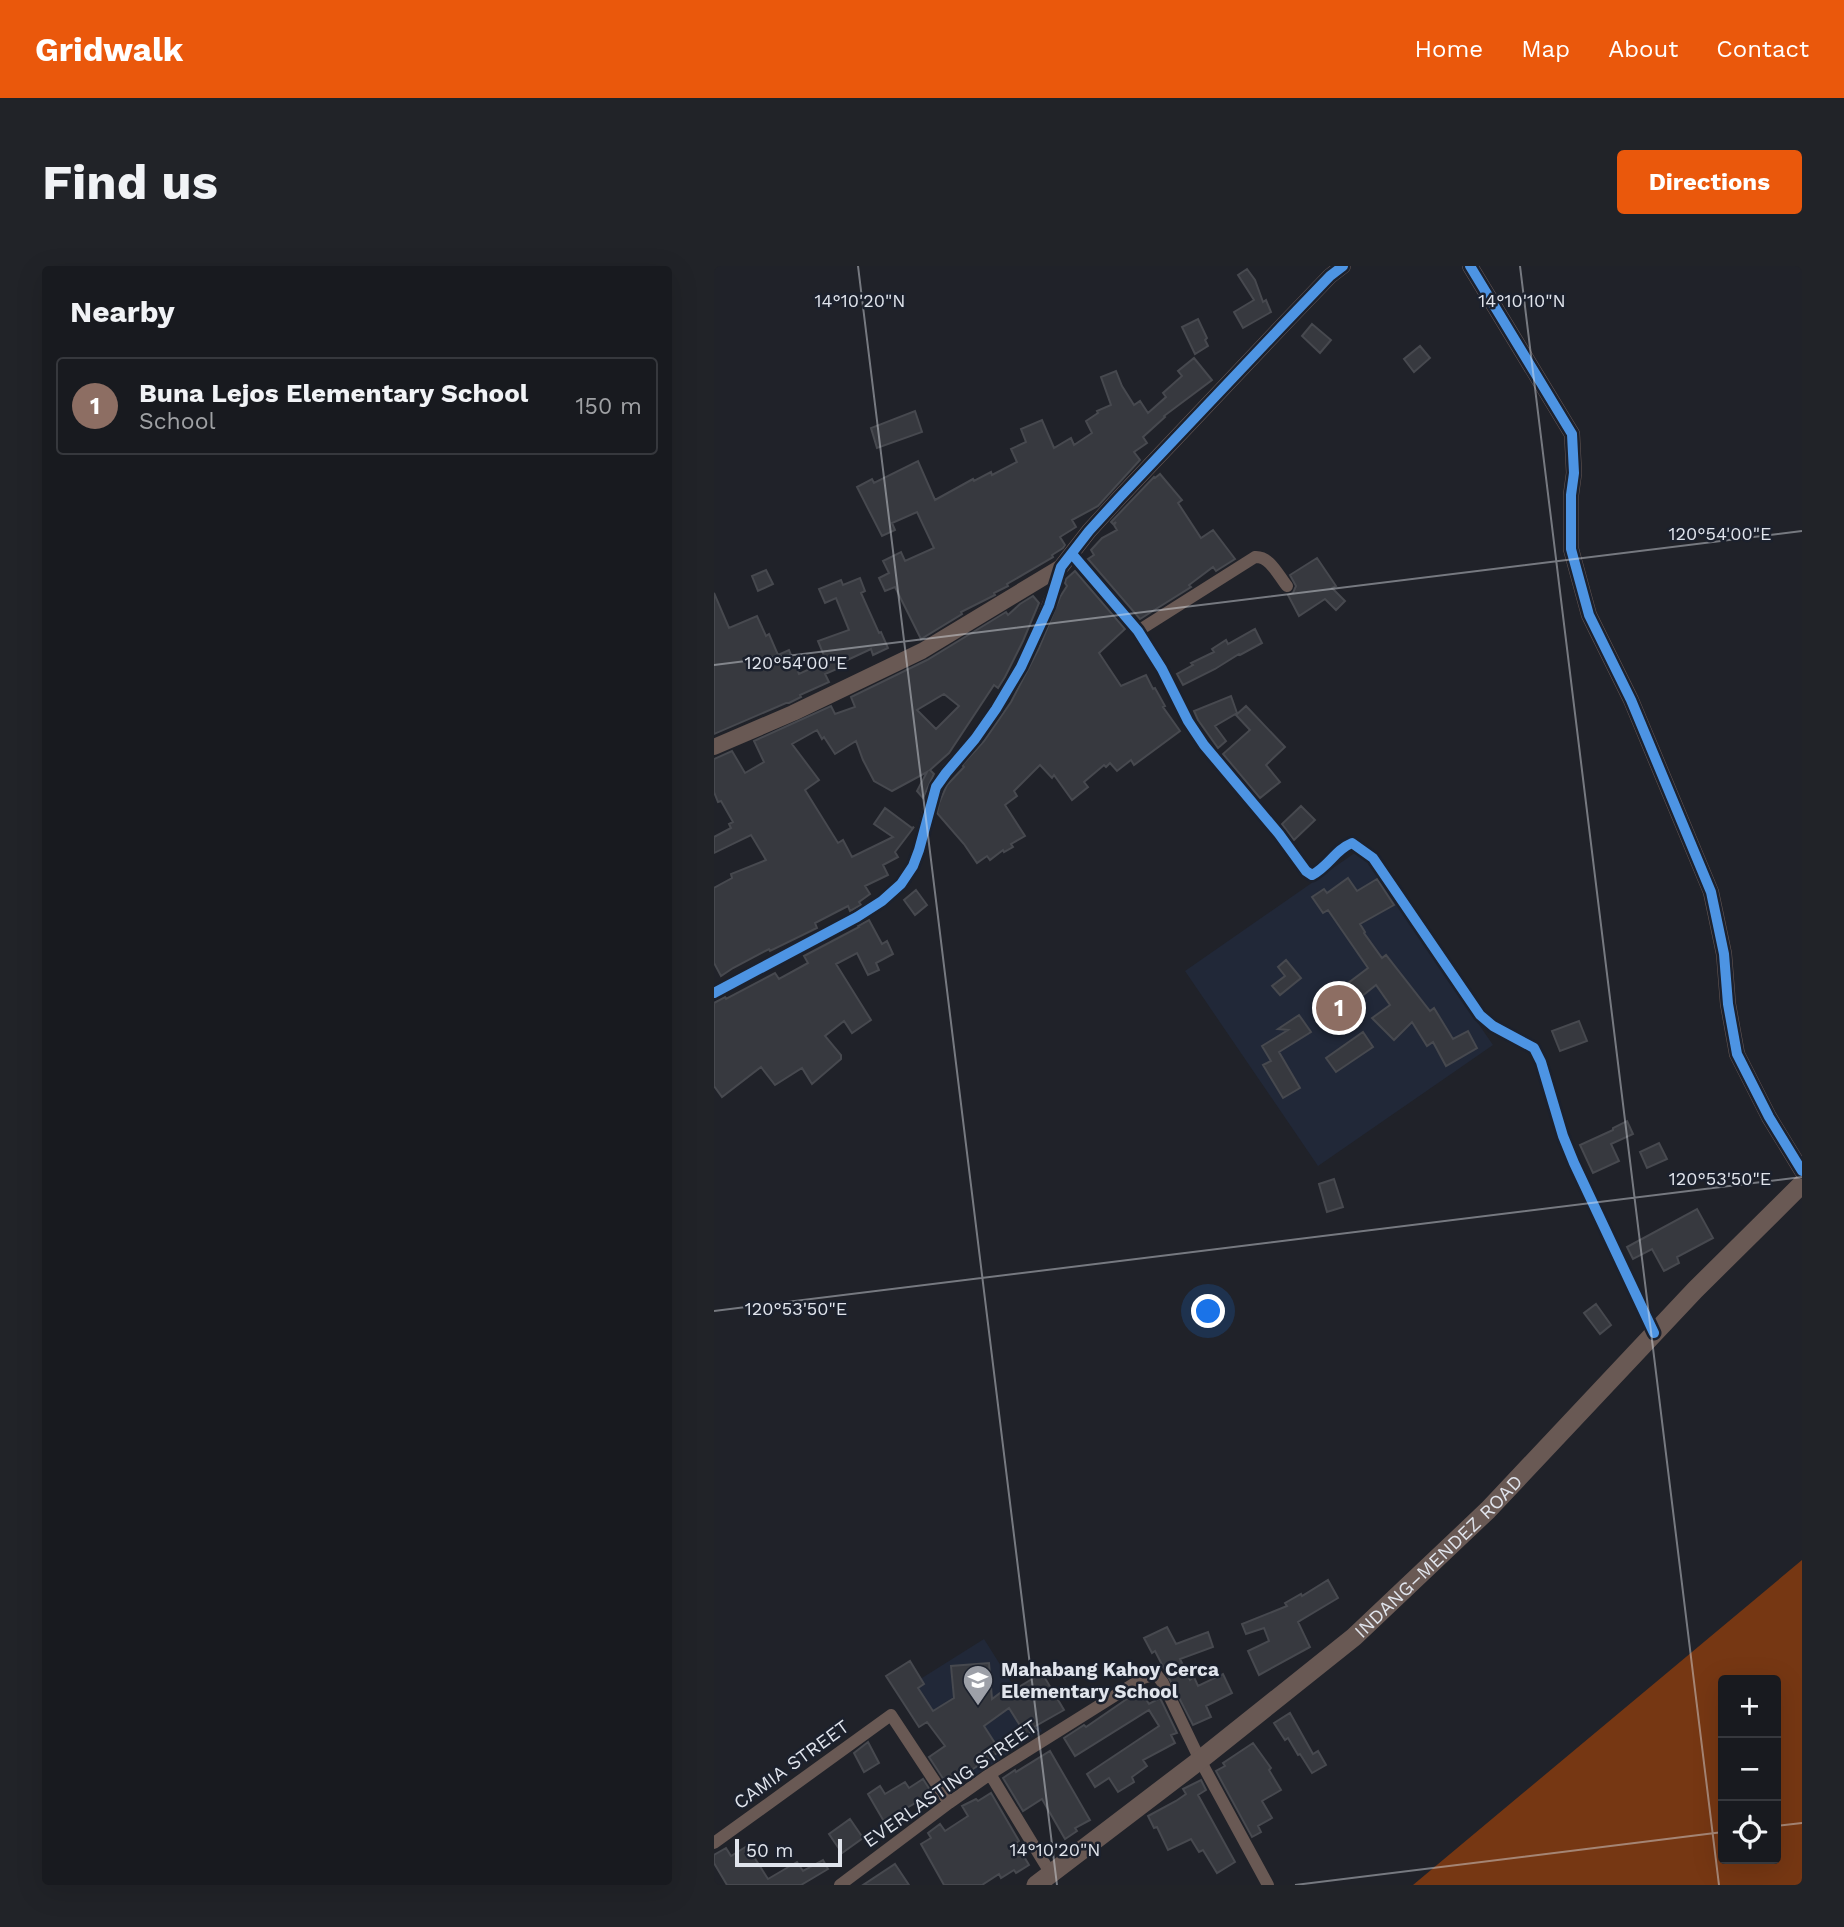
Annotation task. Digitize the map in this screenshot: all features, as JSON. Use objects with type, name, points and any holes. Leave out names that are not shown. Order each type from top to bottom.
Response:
[{"type":"main road","name":"INDANG–MENDEZ ROAD","points":[[1043,1879],[1200,1760],[1354,1637],[1488,1510],[1654,1333],[1802,1184]]},
{"type":"street","points":[[714,993],[857,917],[883,901],[901,884],[916,858],[936,788],[975,739],[1021,667],[1049,606],[1061,568],[1088,531],[1330,276],[1343,266]]},
{"type":"street","points":[[1470,266],[1572,434],[1574,473],[1571,495],[1571,549],[1589,615],[1631,700],[1711,892],[1724,954],[1728,1004],[1737,1054],[1769,1116],[1802,1171]]},
{"type":"street","points":[[1072,554],[1138,631],[1198,737],[1279,834],[1306,871],[1312,875],[1323,869],[1343,847],[1352,843],[1363,849],[1373,858],[1480,1015],[1493,1026],[1534,1048],[1574,1163],[1654,1333]]},
{"type":"street","points":[[1138,631],[1255,557],[1267,560],[1287,586]]},
{"type":"street","points":[[714,747],[793,713],[922,651],[1061,568]]},
{"type":"street","name":"EVERLASTING STREET","points":[[840,1885],[990,1774],[1143,1678],[1156,1674],[1163,1683],[1200,1760]]},
{"type":"street","name":"CAMIA STREET","points":[[714,1843],[891,1715],[949,1803]]},
{"type":"street","points":[[1200,1760],[1268,1885]]},
{"type":"street","points":[[990,1774],[1043,1879]]},
{"type":"shaded area","points":[[1359,850],[1493,1045],[1318,1166],[1185,971]]},
{"type":"shaded area","points":[[1802,1560],[1802,1885],[1413,1885]]},
{"type":"shaded area","name":"Mahabang Kahoy Cerca Elementary School","points":[[984,1639],[1042,1731],[973,1777],[914,1683]]},
{"type":"building","points":[[1247,269],[1255,280],[1263,302],[1266,300],[1271,312],[1243,328],[1234,312],[1254,300],[1238,275]]},
{"type":"building","points":[[1198,319],[1208,346],[1195,354],[1182,327]]},
{"type":"building","points":[[1312,324],[1331,340],[1320,353],[1302,336]]},
{"type":"building","points":[[1420,346],[1430,358],[1414,372],[1404,359]]},
{"type":"building","points":[[1194,358],[1212,380],[1164,416],[1143,437],[1147,443],[1134,452],[1140,460],[1098,506],[1072,520],[1076,527],[1060,537],[1065,545],[1063,548],[1052,555],[1053,557],[1007,584],[1008,586],[994,593],[995,595],[961,612],[962,614],[921,639],[895,587],[885,591],[879,578],[889,573],[883,561],[901,552],[905,561],[934,548],[917,512],[892,523],[895,530],[882,536],[857,487],[872,479],[874,483],[918,461],[935,500],[973,479],[974,481],[991,472],[992,475],[1017,462],[1011,449],[1026,442],[1021,429],[1042,420],[1054,448],[1071,438],[1074,445],[1092,433],[1086,421],[1098,413],[1097,411],[1111,405],[1101,377],[1116,371],[1134,405],[1140,401],[1148,413],[1166,397],[1163,393],[1182,376],[1178,371]]},
{"type":"building","points":[[915,411],[922,432],[877,448],[871,428]]},
{"type":"building","points":[[1160,474],[1182,500],[1178,503],[1201,538],[1213,530],[1235,559],[1216,571],[1213,567],[1189,585],[1191,587],[1140,619],[1088,559],[1094,555],[1091,550],[1102,538],[1117,530],[1114,525],[1116,522],[1111,522]]},
{"type":"building","points":[[1317,558],[1336,586],[1332,588],[1345,601],[1336,610],[1325,599],[1299,616],[1288,595],[1293,593],[1296,586],[1290,575]]},
{"type":"building","points":[[766,570],[773,584],[758,591],[752,576]]},
{"type":"building","points":[[1075,571],[1125,629],[1099,653],[1121,686],[1146,675],[1180,731],[1134,765],[1131,760],[1117,771],[1110,763],[1106,767],[1104,765],[1084,782],[1088,787],[1072,800],[1054,775],[1052,778],[1040,765],[1014,791],[1017,796],[1005,805],[1025,836],[1011,844],[1013,847],[1004,852],[1003,850],[990,860],[987,856],[977,863],[937,813],[939,803],[947,785],[964,767],[962,765],[984,741],[1011,702],[1067,586],[1066,579]]},
{"type":"building","points":[[860,578],[865,591],[861,593],[888,648],[873,655],[871,649],[843,662],[844,666],[825,674],[829,682],[789,703],[714,734],[714,593],[729,628],[757,616],[778,655],[789,650],[799,674],[823,663],[821,660],[825,658],[818,641],[849,630],[836,598],[825,603],[819,589],[841,580],[843,585]]},
{"type":"building","points":[[1033,596],[1039,603],[1005,677],[998,688],[994,685],[949,753],[930,770],[934,774],[923,798],[917,791],[927,772],[892,791],[874,781],[856,741],[835,754],[817,730],[792,744],[819,780],[805,790],[838,843],[843,840],[852,857],[893,837],[874,824],[885,808],[914,827],[895,852],[898,857],[883,865],[888,875],[865,886],[870,894],[859,902],[861,905],[850,911],[848,906],[815,923],[817,928],[770,951],[769,949],[721,976],[714,963],[714,888],[732,878],[731,874],[766,860],[751,835],[714,853],[714,837],[731,828],[729,824],[733,822],[714,792],[714,759],[732,751],[745,773],[764,762],[754,741],[831,706],[835,714],[855,707],[851,697],[927,660],[1006,612],[1008,615]],"holes":[[[944,694],[959,706],[936,729],[917,710]]]},
{"type":"building","points":[[1255,629],[1262,643],[1183,685],[1177,674],[1193,665],[1191,663],[1214,652],[1212,649],[1226,640],[1228,644]]},
{"type":"building","points":[[1231,696],[1237,713],[1215,726],[1226,741],[1218,748],[1194,711]]},
{"type":"building","points":[[1246,706],[1285,747],[1266,765],[1280,782],[1260,798],[1223,754],[1250,730],[1236,715]]},
{"type":"building","points":[[1301,806],[1315,820],[1294,840],[1282,824]]},
{"type":"building","points":[[1348,878],[1357,891],[1377,879],[1394,905],[1360,924],[1364,933],[1382,958],[1386,955],[1430,1011],[1434,1008],[1453,1039],[1468,1031],[1477,1048],[1446,1066],[1433,1042],[1427,1046],[1412,1022],[1394,1040],[1372,1018],[1390,1005],[1376,985],[1356,1001],[1343,987],[1368,968],[1328,910],[1323,913],[1312,897],[1324,889],[1327,893]]},
{"type":"building","points":[[916,890],[927,905],[915,915],[904,900]]},
{"type":"building","points":[[869,920],[882,944],[887,941],[893,954],[876,963],[879,970],[868,975],[857,953],[836,964],[871,1020],[852,1033],[844,1021],[825,1036],[841,1055],[841,1059],[812,1084],[802,1068],[775,1085],[761,1067],[722,1097],[714,1086],[714,1003],[775,973],[779,979],[808,963],[804,956]]},
{"type":"building","points":[[1286,960],[1301,978],[1280,995],[1272,986],[1285,976],[1278,967]]},
{"type":"building","points":[[1299,1015],[1311,1032],[1279,1052],[1300,1088],[1283,1098],[1263,1065],[1271,1061],[1262,1046],[1288,1030],[1278,1029]]},
{"type":"building","points":[[1579,1021],[1587,1041],[1560,1051],[1552,1031]]},
{"type":"building","points":[[1363,1032],[1373,1047],[1336,1072],[1326,1058]]},
{"type":"building","points":[[1627,1121],[1633,1134],[1611,1144],[1619,1161],[1593,1173],[1580,1145]]},
{"type":"building","points":[[1659,1143],[1667,1159],[1647,1168],[1640,1152]]},
{"type":"building","points":[[1334,1179],[1343,1207],[1327,1212],[1319,1184]]},
{"type":"building","points":[[1697,1209],[1713,1238],[1677,1257],[1679,1263],[1664,1271],[1652,1249],[1633,1259],[1627,1247]]},
{"type":"building","points":[[1596,1304],[1611,1325],[1600,1334],[1584,1313]]},
{"type":"building","points":[[1328,1580],[1338,1598],[1298,1622],[1310,1647],[1259,1675],[1248,1651],[1269,1641],[1264,1628],[1246,1634],[1242,1624],[1287,1606],[1285,1603]]},
{"type":"building","points":[[1167,1627],[1176,1644],[1208,1632],[1213,1647],[1180,1659],[1190,1680],[1194,1677],[1198,1686],[1223,1674],[1232,1693],[1206,1706],[1211,1717],[1193,1725],[1155,1651],[1152,1653],[1144,1638]]},
{"type":"building","points":[[910,1661],[924,1684],[918,1688],[933,1711],[954,1698],[951,1666],[989,1663],[992,1699],[1004,1690],[1007,1694],[1042,1673],[1064,1710],[1034,1727],[1036,1729],[1026,1735],[1009,1708],[984,1726],[1000,1751],[970,1771],[967,1767],[946,1783],[929,1757],[945,1746],[927,1722],[919,1727],[886,1676]]},
{"type":"building","points":[[1140,1690],[1149,1704],[1160,1698],[1177,1733],[1171,1735],[1175,1743],[1143,1760],[1147,1766],[1132,1777],[1134,1782],[1118,1792],[1109,1778],[1095,1787],[1087,1774],[1159,1726],[1149,1710],[1075,1756],[1064,1738],[1084,1725],[1086,1727]]},
{"type":"building","points":[[1290,1713],[1313,1754],[1318,1751],[1326,1765],[1312,1773],[1274,1723]]},
{"type":"building","points":[[868,1742],[879,1763],[864,1772],[854,1753]]},
{"type":"building","points":[[1253,1743],[1271,1768],[1269,1770],[1281,1790],[1262,1801],[1272,1818],[1258,1826],[1261,1832],[1252,1837],[1216,1771],[1225,1766],[1223,1763]]},
{"type":"building","points":[[1050,1751],[1090,1820],[1075,1828],[1077,1831],[1065,1839],[1042,1799],[1023,1811],[1003,1778]]},
{"type":"building","points":[[923,1779],[932,1793],[898,1813],[900,1817],[886,1825],[868,1794],[880,1786],[885,1794],[905,1782],[909,1788]]},
{"type":"building","points":[[1201,1780],[1206,1790],[1198,1795],[1235,1862],[1217,1873],[1203,1850],[1199,1852],[1191,1839],[1168,1850],[1157,1827],[1154,1828],[1148,1816],[1176,1801],[1186,1794],[1183,1789]]},
{"type":"building","points":[[991,1793],[1019,1841],[1016,1843],[1029,1865],[1001,1878],[999,1874],[982,1885],[944,1885],[921,1844],[931,1838],[928,1833],[940,1824],[945,1831],[968,1816],[962,1806]]},
{"type":"building","points":[[850,1819],[863,1838],[842,1853],[829,1834]]},
{"type":"building","points":[[747,1846],[768,1879],[797,1862],[803,1871],[823,1860],[828,1869],[801,1885],[727,1885],[714,1863],[714,1855],[726,1848],[731,1856]]},
{"type":"building","points":[[895,1864],[909,1885],[863,1885]]},
{"type":"cycle path","points":[[714,993],[857,917],[882,901],[901,884],[913,866],[919,850],[936,787],[975,739],[1021,667],[1049,606],[1061,567],[1120,497],[1330,276],[1343,266]]},
{"type":"cycle path","points":[[1470,266],[1572,434],[1574,473],[1571,495],[1571,549],[1589,615],[1631,700],[1711,892],[1724,954],[1728,1004],[1737,1054],[1769,1117],[1802,1171]]},
{"type":"cycle path","points":[[1072,554],[1138,631],[1204,745],[1279,834],[1306,871],[1312,875],[1352,843],[1373,858],[1480,1015],[1493,1026],[1534,1048],[1574,1163],[1654,1333]]},
{"type":"place","name":"Buna Lejos Elementary School","points":[[1339,1008]]},
{"type":"place","name":"Mahabang Kahoy Cerca Elementary School","points":[[978,1707]]}]
